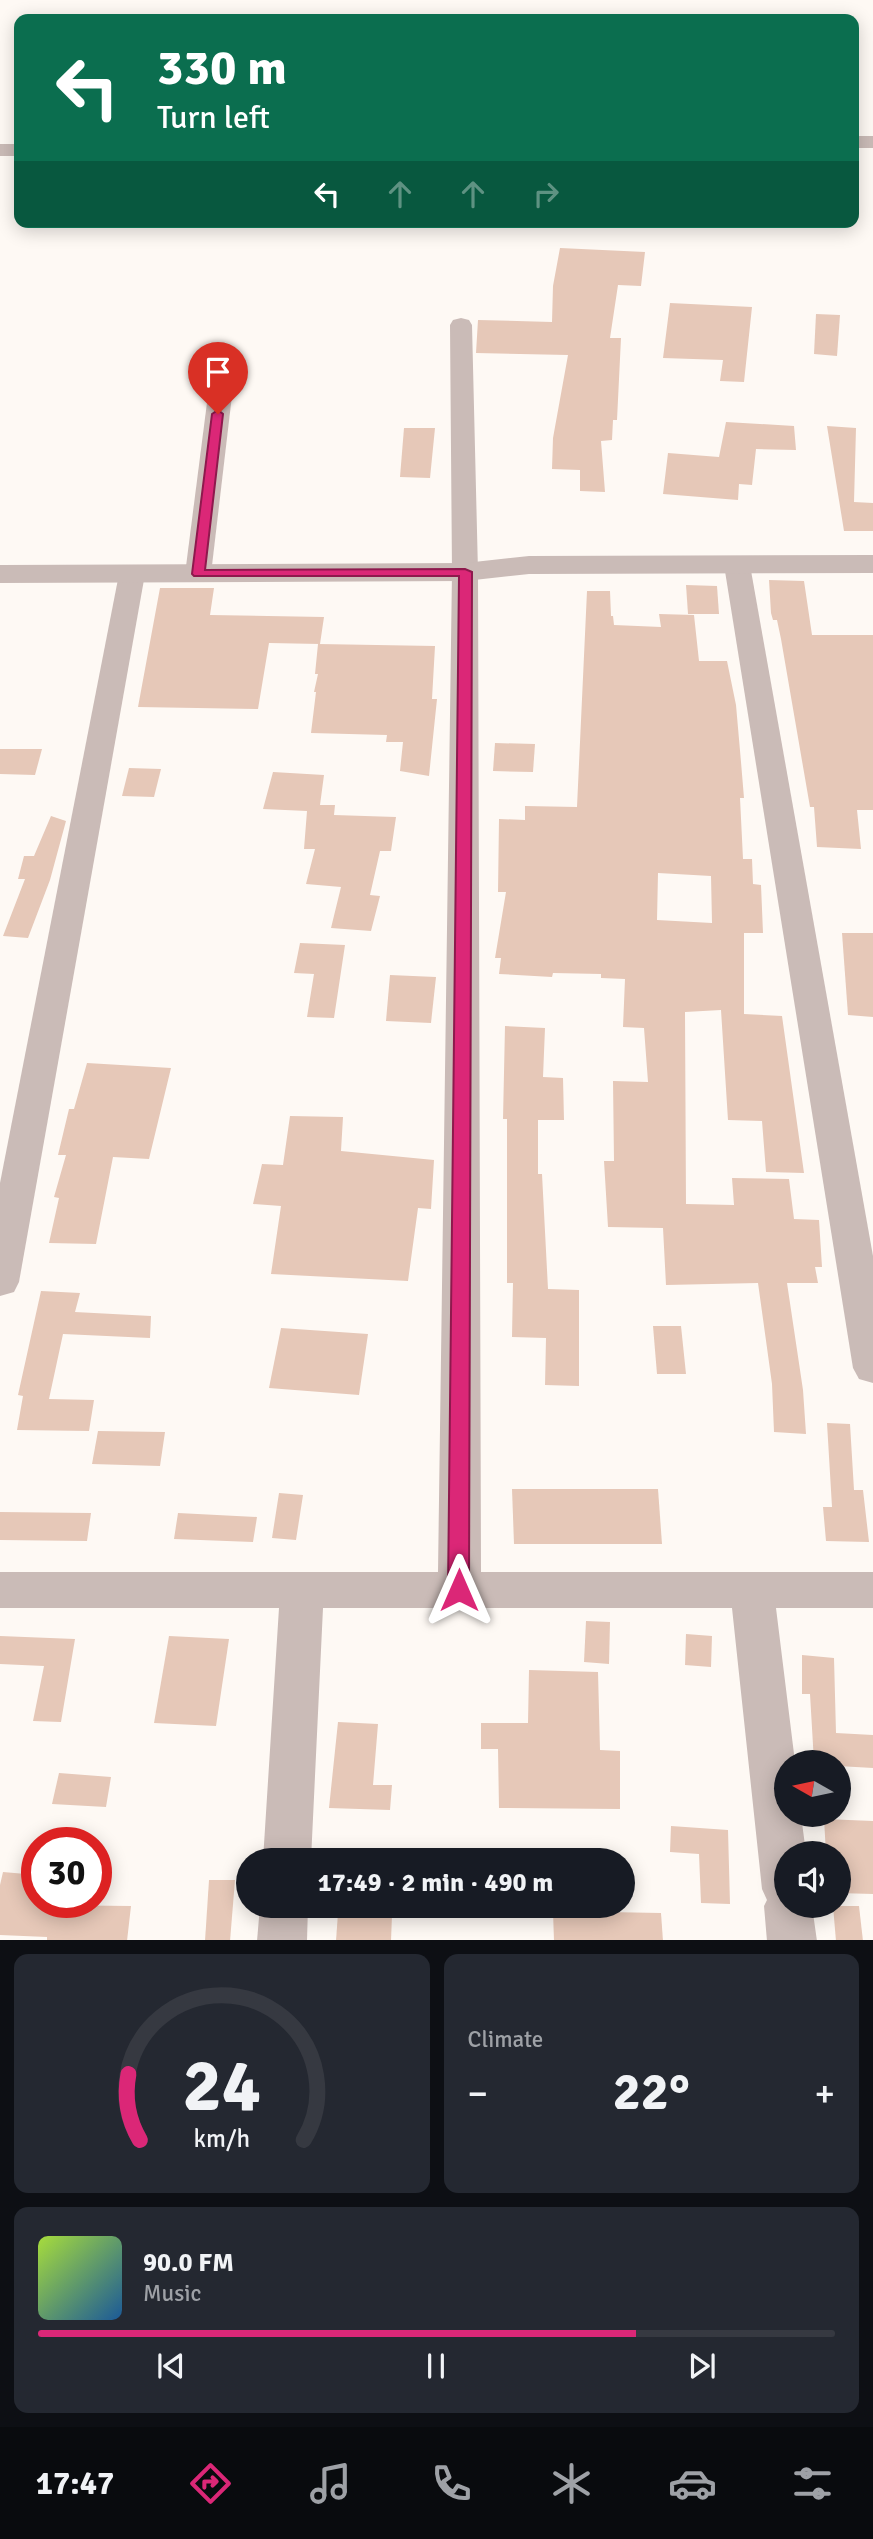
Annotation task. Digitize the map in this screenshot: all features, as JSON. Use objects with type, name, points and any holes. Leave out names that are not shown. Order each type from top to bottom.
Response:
[{"type":"street","points":[[459,1590],[465,572],[461,325]]},
{"type":"street","points":[[198,574],[221,387]]},
{"type":"street","points":[[0,575],[465,572],[529,565],[873,564]]},
{"type":"street","points":[[737,565],[873,1368]]},
{"type":"street","points":[[0,1282],[132,574]]},
{"type":"street","points":[[0,1590],[873,1590]]},
{"type":"street","points":[[288,1848],[302,1590]]},
{"type":"street","points":[[752,1590],[781,1841]]},
{"type":"street","points":[[282,1940],[283,1918]]},
{"type":"street","points":[[789,1918],[792,1940]]},
{"type":"building","points":[[560,248],[645,252],[641,286],[618,285],[610,338],[621,338],[617,420],[613,420],[612,440],[601,441],[605,492],[580,491],[580,470],[552,469],[553,438],[568,355],[476,353],[478,320],[552,322],[553,286]]},
{"type":"building","points":[[670,303],[752,307],[744,382],[720,381],[723,360],[663,358]]},
{"type":"building","points":[[816,314],[840,315],[837,356],[814,354]]},
{"type":"building","points":[[726,422],[794,426],[796,450],[756,449],[752,485],[739,484],[738,500],[663,494],[668,453],[719,457]]},
{"type":"building","points":[[827,426],[856,428],[854,502],[873,503],[873,531],[844,531]]},
{"type":"building","points":[[404,428],[435,428],[430,478],[400,477]]},
{"type":"building","points":[[769,580],[804,581],[812,635],[873,635],[873,810],[857,810],[861,849],[817,847],[814,807],[810,807],[777,620],[773,620],[771,613]]},
{"type":"building","points":[[686,585],[717,586],[719,614],[688,614]]},
{"type":"building","points":[[160,588],[214,588],[210,615],[324,617],[320,644],[269,643],[258,709],[138,707]]},
{"type":"building","points":[[587,591],[610,591],[614,625],[661,627],[659,614],[694,615],[699,661],[727,661],[736,705],[744,798],[740,798],[743,859],[752,859],[753,884],[761,885],[763,933],[744,933],[744,1014],[782,1016],[804,1173],[766,1172],[762,1121],[728,1120],[721,1010],[685,1012],[686,1204],[734,1205],[732,1178],[789,1179],[794,1219],[819,1220],[822,1267],[815,1267],[818,1283],[787,1283],[803,1390],[806,1434],[774,1432],[772,1384],[758,1283],[666,1285],[663,1228],[608,1227],[604,1161],[614,1161],[613,1081],[648,1082],[644,1028],[623,1027],[625,979],[601,978],[601,974],[553,973],[552,977],[499,974],[501,958],[495,958],[506,892],[498,892],[499,819],[525,820],[525,806],[577,807]],"holes":[[[658,873],[711,876],[712,923],[657,920]]]},
{"type":"building","points":[[318,644],[435,646],[432,699],[437,699],[429,776],[400,771],[403,742],[386,742],[387,735],[311,733],[318,674],[315,674]]},
{"type":"building","points":[[495,743],[535,744],[533,772],[493,771]]},
{"type":"building","points":[[0,749],[42,749],[35,775],[0,774]]},
{"type":"building","points":[[129,768],[161,769],[154,797],[122,796]]},
{"type":"building","points":[[273,772],[324,775],[320,805],[335,805],[334,815],[396,817],[391,851],[380,851],[370,895],[380,896],[371,931],[331,928],[341,887],[306,884],[315,849],[304,849],[307,811],[263,809]]},
{"type":"building","points":[[51,816],[66,821],[50,880],[28,938],[3,936],[25,879],[18,879],[24,856],[34,856]]},
{"type":"building","points":[[842,933],[873,933],[873,1017],[848,1015]]},
{"type":"building","points":[[300,943],[345,945],[334,1018],[307,1017],[314,974],[294,973]]},
{"type":"building","points":[[390,975],[436,977],[431,1023],[386,1021]]},
{"type":"building","points":[[505,1026],[545,1028],[543,1077],[563,1078],[564,1120],[538,1120],[538,1174],[542,1174],[548,1289],[579,1290],[579,1386],[545,1385],[546,1338],[512,1337],[513,1283],[507,1283],[507,1119],[503,1119]]},
{"type":"building","points":[[87,1063],[171,1068],[149,1159],[113,1157],[96,1244],[49,1243],[59,1198],[54,1197],[66,1155],[58,1155],[69,1109],[74,1109]]},
{"type":"building","points":[[290,1116],[343,1117],[341,1151],[434,1160],[431,1209],[418,1208],[408,1281],[271,1274],[281,1206],[253,1204],[262,1164],[283,1165]]},
{"type":"building","points":[[41,1291],[80,1293],[75,1312],[151,1316],[150,1338],[63,1334],[49,1399],[94,1400],[89,1431],[17,1430],[23,1396],[18,1395]]},
{"type":"building","points":[[653,1326],[681,1326],[686,1374],[657,1374]]},
{"type":"building","points":[[281,1328],[368,1334],[359,1395],[269,1388]]},
{"type":"building","points":[[827,1423],[850,1424],[854,1490],[863,1490],[869,1542],[826,1541],[823,1507],[832,1507]]},
{"type":"building","points":[[98,1431],[165,1432],[160,1466],[92,1464]]},
{"type":"building","points":[[512,1489],[658,1489],[662,1544],[514,1544]]},
{"type":"building","points":[[279,1493],[303,1495],[296,1540],[272,1538]]},
{"type":"building","points":[[0,1512],[91,1513],[87,1541],[0,1540]]},
{"type":"building","points":[[178,1513],[257,1517],[253,1542],[174,1539]]},
{"type":"building","points":[[586,1621],[610,1622],[609,1664],[584,1662]]},
{"type":"building","points":[[686,1634],[712,1636],[711,1667],[685,1665]]},
{"type":"building","points":[[0,1636],[75,1639],[61,1722],[33,1721],[44,1666],[0,1664]]},
{"type":"building","points":[[169,1636],[229,1639],[216,1726],[154,1723]]},
{"type":"building","points":[[802,1655],[834,1658],[836,1733],[873,1735],[873,1768],[851,1767],[851,1750],[813,1750],[810,1694],[802,1694]]},
{"type":"building","points":[[529,1670],[598,1672],[600,1750],[620,1751],[620,1809],[499,1808],[498,1749],[481,1749],[481,1723],[528,1723]]},
{"type":"building","points":[[338,1722],[378,1724],[373,1785],[392,1785],[390,1810],[329,1808]]},
{"type":"building","points":[[59,1773],[111,1777],[106,1807],[52,1804]]},
{"type":"building","points":[[851,1820],[873,1821],[873,1894],[851,1893],[851,1841],[825,1841],[824,1827],[851,1827]]},
{"type":"building","points":[[671,1826],[728,1830],[730,1904],[701,1903],[699,1854],[670,1852]]},
{"type":"building","points":[[3,1872],[21,1874],[21,1918],[112,1918],[112,1906],[131,1906],[127,1940],[47,1940],[47,1937],[0,1935],[0,1885]]},
{"type":"building","points":[[209,1880],[235,1880],[230,1940],[205,1940]]},
{"type":"building","points":[[851,1906],[859,1906],[863,1940],[836,1940],[834,1918],[851,1918]]},
{"type":"building","points":[[635,1913],[661,1913],[663,1940],[554,1940],[553,1918],[635,1918]]},
{"type":"building","points":[[338,1918],[392,1918],[391,1940],[336,1940]]},
{"type":"route","points":[[218,414],[198,574],[465,572],[459,1590]]}]
